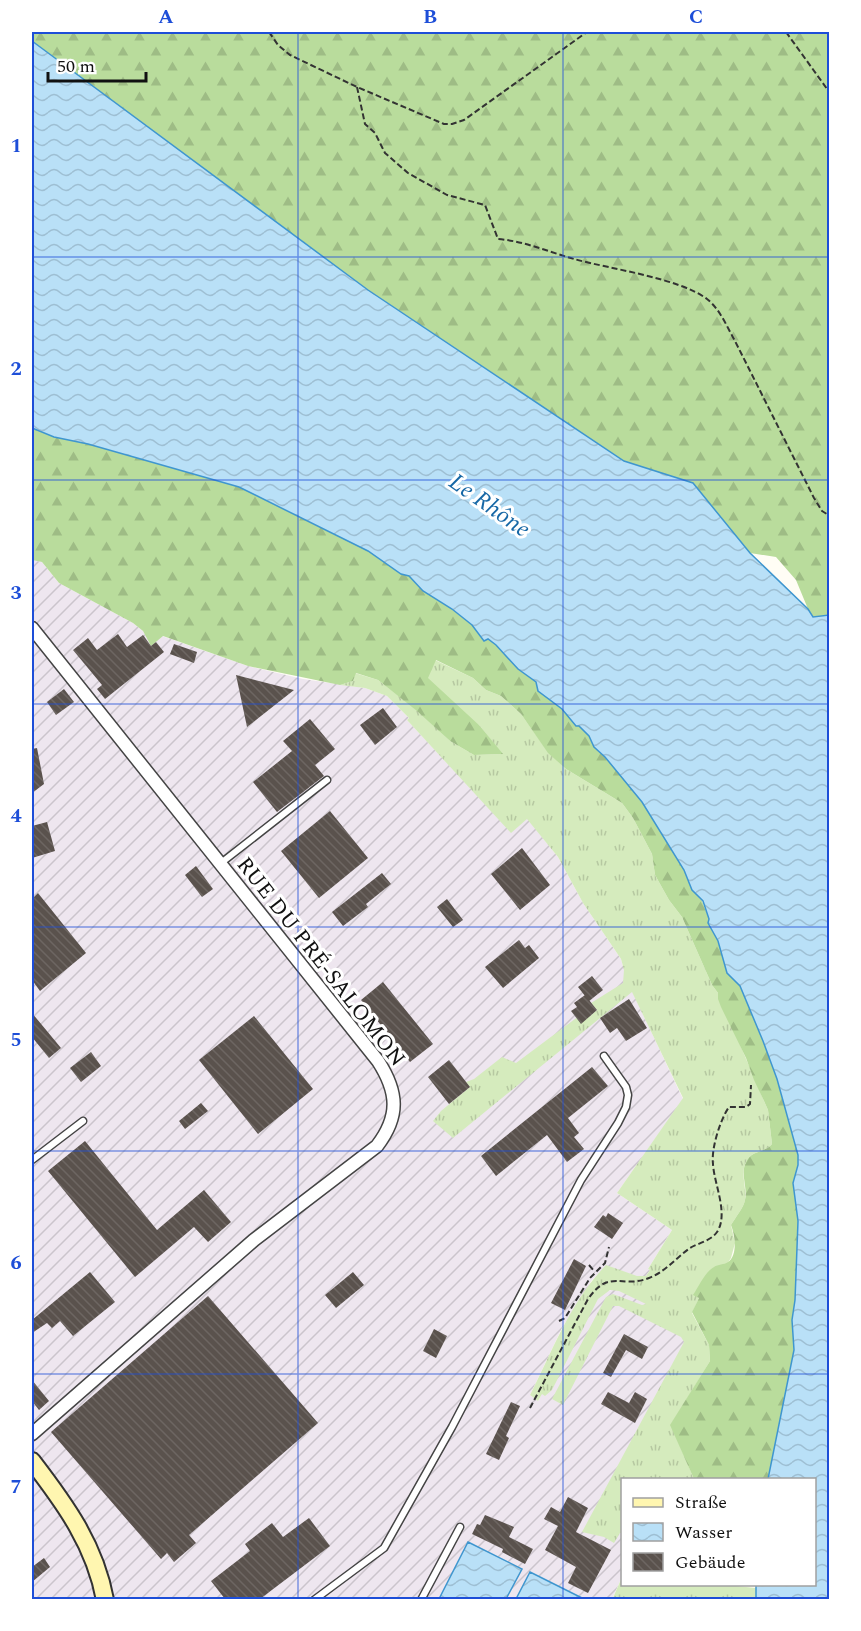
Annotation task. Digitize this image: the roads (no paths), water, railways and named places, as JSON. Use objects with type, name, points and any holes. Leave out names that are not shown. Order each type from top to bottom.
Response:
[{"type":"main road","points":[[32,1461],[75,1519],[86,1539],[97,1566],[105,1599]]},
{"type":"street","name":"RUE DU PRÉ-SALOMON","points":[[32,628],[385,1072],[393,1090],[394,1099],[394,1116],[391,1125],[377,1146],[254,1240],[32,1434]]},
{"type":"lane","points":[[221,863],[327,780]]},
{"type":"lane","points":[[314,1599],[384,1548],[452,1427],[581,1180],[618,1123],[626,1107],[628,1095],[626,1087],[604,1056]]},
{"type":"lane","points":[[32,1160],[82,1121]]},
{"type":"lane","points":[[421,1599],[460,1527]]},
{"type":"water","name":"Le Rhône","points":[[32,41],[368,290],[624,461],[693,483],[750,553],[808,609],[813,617],[829,615],[829,1599],[756,1599],[756,1586],[816,1586],[816,1478],[768,1478],[794,1350],[792,1320],[798,1221],[793,1183],[798,1155],[777,1079],[763,1041],[740,986],[727,973],[718,941],[708,923],[709,919],[703,901],[692,890],[684,870],[642,802],[594,747],[589,736],[579,726],[576,726],[562,709],[538,691],[536,682],[518,669],[496,645],[488,639],[484,641],[472,625],[423,591],[409,576],[401,574],[368,551],[239,487],[88,444],[54,437],[32,428]]},
{"type":"water","points":[[468,1542],[522,1569],[506,1599],[439,1599]]},
{"type":"water","points":[[530,1572],[584,1599],[516,1599]]}]
